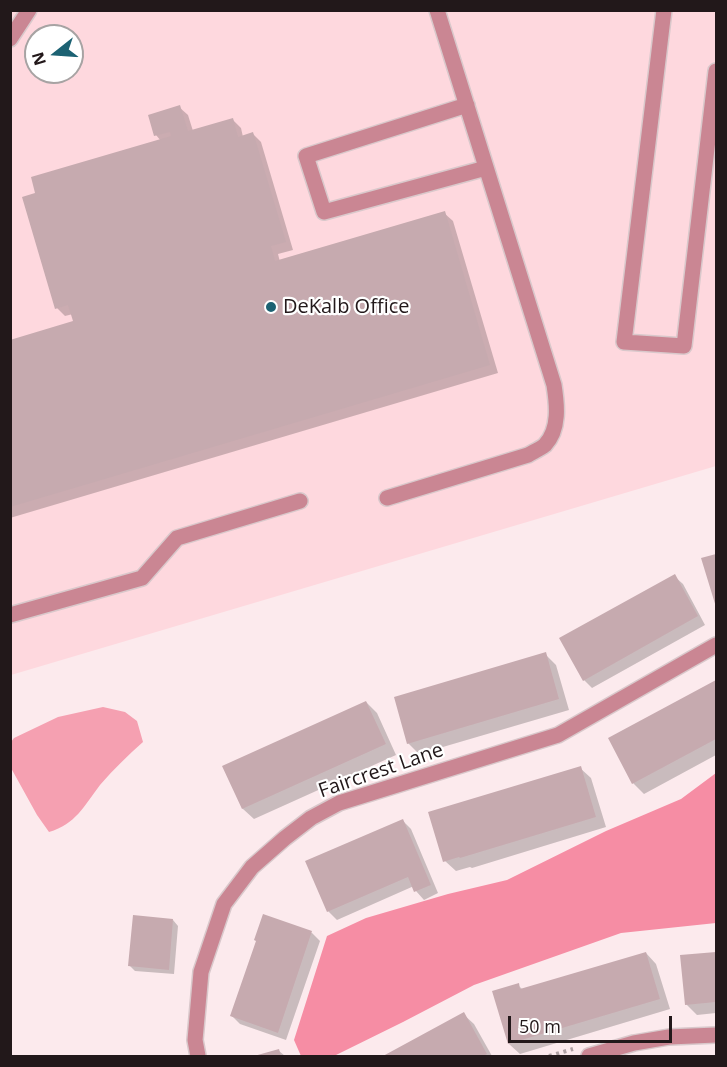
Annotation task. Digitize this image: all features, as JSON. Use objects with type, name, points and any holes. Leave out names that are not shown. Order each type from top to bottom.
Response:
[{"type":"street","points":[[10,39],[29,10]]},
{"type":"street","points":[[387,498],[528,455],[545,444],[555,427],[557,404],[554,385],[437,10]]},
{"type":"street","points":[[664,10],[624,342],[684,346],[717,71]]},
{"type":"street","points":[[467,105],[306,156],[324,212],[486,168]]},
{"type":"street","points":[[10,615],[142,578],[177,538],[300,501]]},
{"type":"street","name":"Faircrest Lane","points":[[198,1056],[195,1040],[201,972],[224,904],[252,867],[285,838],[311,819],[339,803],[558,735],[717,645]]},
{"type":"street","points":[[588,1056],[634,1042],[669,1037],[717,1035]]},
{"type":"shaded area","points":[[11,11],[716,11],[716,466],[11,675]]},
{"type":"shaded area","points":[[103,707],[125,712],[137,721],[143,742],[105,779],[73,819],[49,832],[11,768],[11,742],[14,738],[58,717]]},
{"type":"shaded area","points":[[716,773],[716,923],[621,933],[474,985],[334,1056],[301,1056],[294,1040],[327,936],[366,918],[448,894],[507,880],[606,831],[681,799]]},
{"type":"building","name":"DeKalb Office","points":[[180,105],[188,131],[233,118],[238,137],[253,132],[286,242],[271,246],[275,261],[445,211],[490,365],[10,507],[10,340],[73,321],[68,305],[55,309],[22,197],[35,193],[31,177],[171,136],[170,132],[154,136],[148,115]]},
{"type":"building","points":[[716,554],[716,607],[701,558]]},
{"type":"building","points":[[675,574],[698,616],[583,681],[559,638]]},
{"type":"building","points":[[546,652],[559,699],[407,744],[394,697]]},
{"type":"building","points":[[716,680],[716,739],[632,784],[608,738]]},
{"type":"building","points":[[366,701],[386,744],[242,809],[222,766]]},
{"type":"building","points":[[581,766],[596,817],[443,862],[428,812]]},
{"type":"building","points":[[403,819],[431,885],[414,892],[408,877],[327,912],[305,861]]},
{"type":"building","points":[[263,914],[312,931],[278,1033],[230,1016]]},
{"type":"building","points":[[133,915],[173,919],[169,970],[128,966]]},
{"type":"building","points":[[646,952],[660,999],[508,1044],[492,991],[519,983],[520,989]]},
{"type":"building","points":[[716,952],[716,1002],[685,1005],[680,955]]},
{"type":"building","points":[[464,1012],[487,1054],[483,1056],[383,1056]]},
{"type":"building","points":[[279,1049],[281,1056],[254,1056]]},
{"type":"place","name":"DeKalb Office","points":[[271,307]]}]
